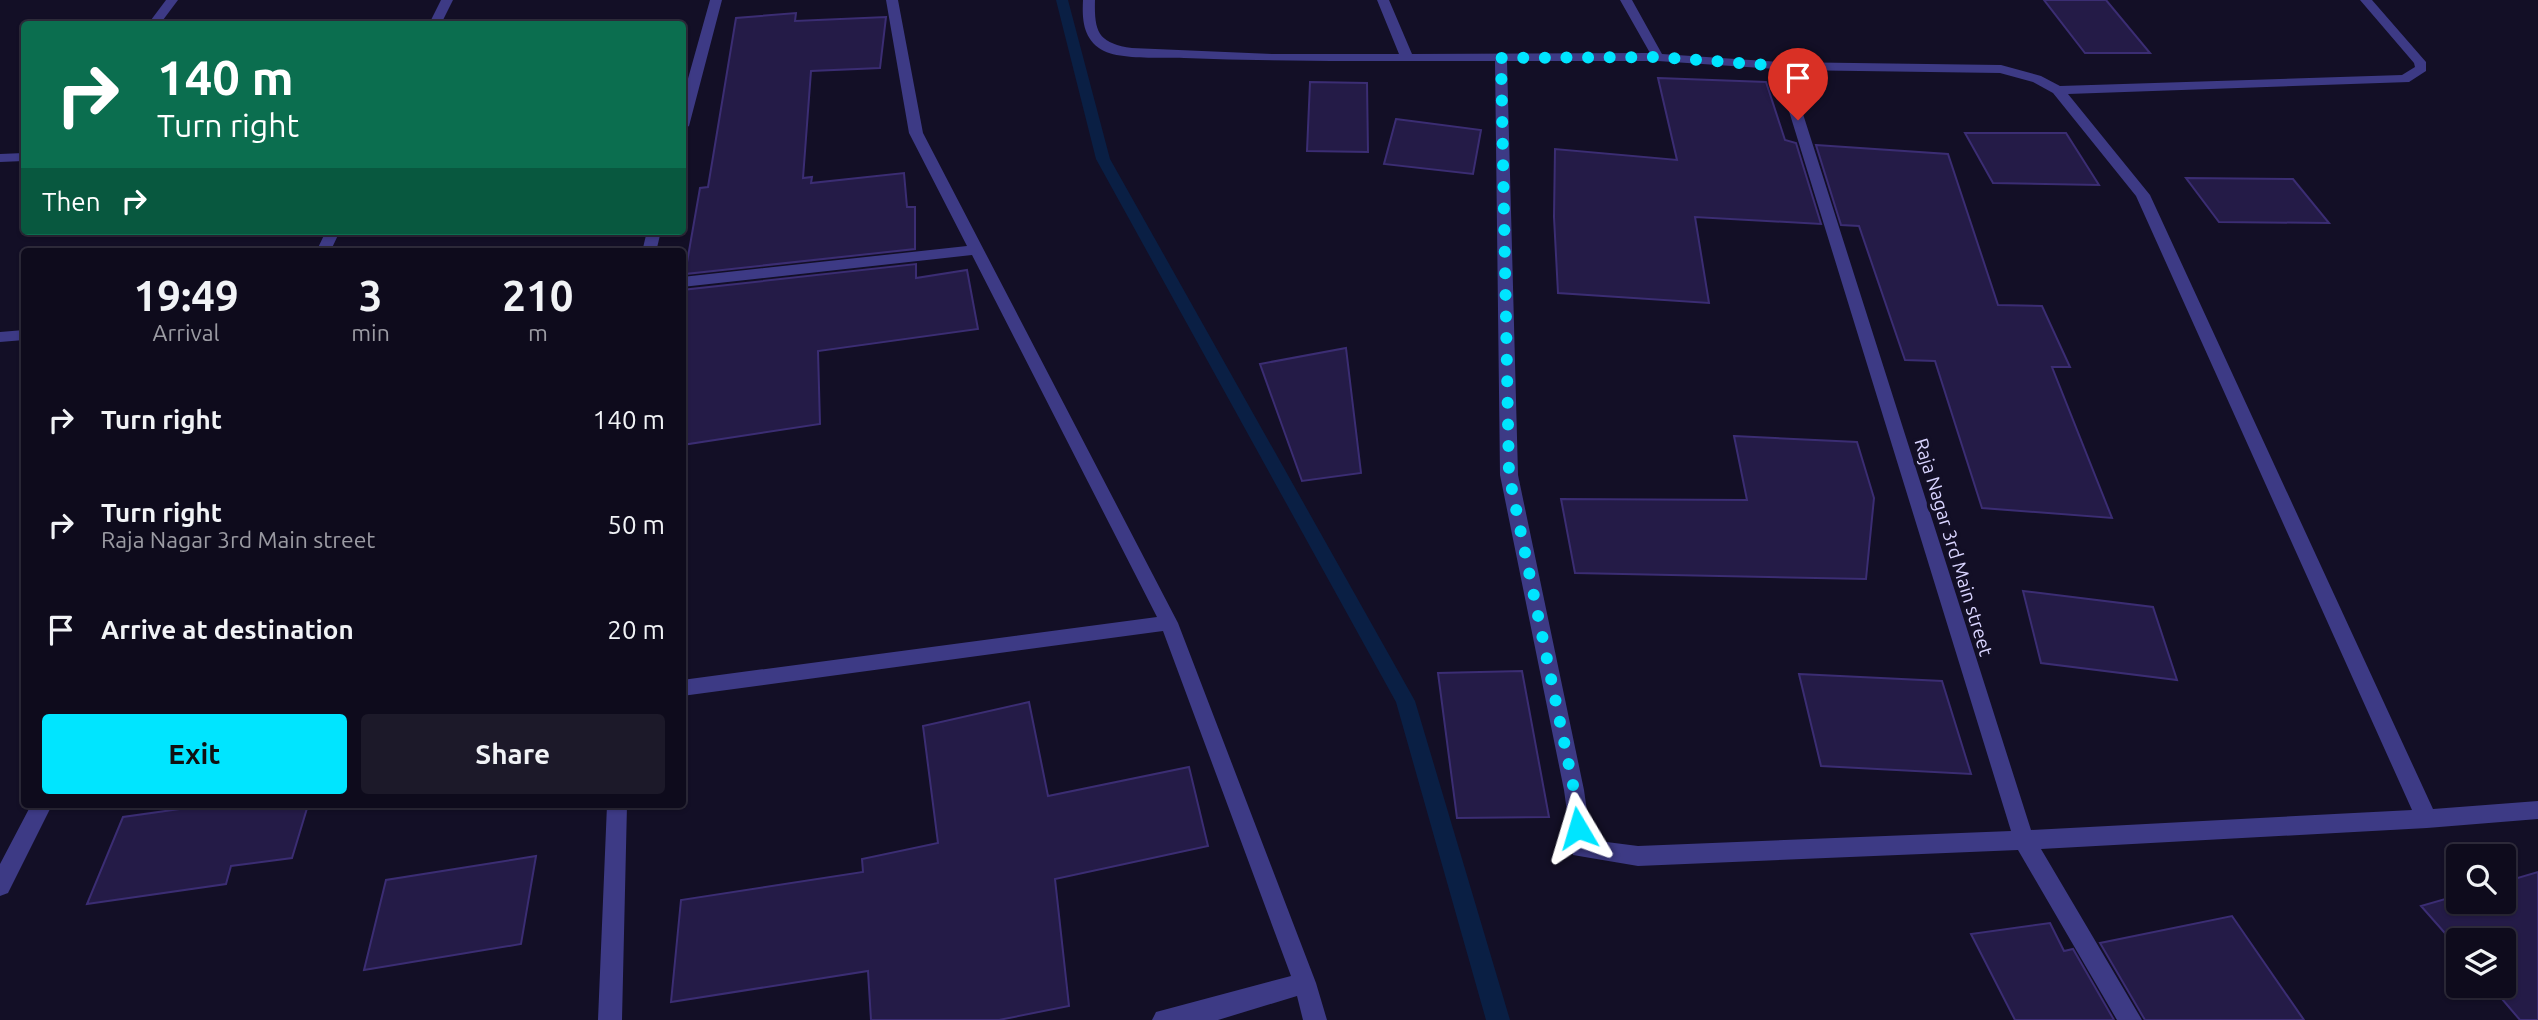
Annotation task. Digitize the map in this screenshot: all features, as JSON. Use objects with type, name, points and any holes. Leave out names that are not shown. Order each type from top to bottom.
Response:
[{"type":"street","points":[[157,21],[172,0]]},
{"type":"street","points":[[436,21],[447,0]]},
{"type":"street","points":[[686,111],[716,0]]},
{"type":"street","points":[[892,0],[916,133],[974,250],[1169,623],[1305,983],[1315,1020]]},
{"type":"street","points":[[1089,0],[1088,23],[1095,37],[1108,48],[1120,50],[1272,58],[1658,57],[1781,66],[2001,68],[2037,79],[2058,90],[2143,195],[2427,819]]},
{"type":"street","points":[[1383,0],[1408,58]]},
{"type":"street","points":[[1626,0],[1658,57]]},
{"type":"street","points":[[2058,90],[2405,79],[2422,68],[2420,62],[2366,0]]},
{"type":"street","points":[[1501,58],[1509,475],[1574,790],[1581,848],[1638,856],[2024,840],[2427,819],[2538,810]]},
{"type":"street","name":"Raja Nagar 3rd Main street","points":[[1781,66],[2024,840],[2130,1020]]},
{"type":"street","points":[[0,158],[21,157]]},
{"type":"street","points":[[686,282],[974,250]]},
{"type":"street","points":[[0,337],[21,335]]},
{"type":"street","points":[[686,687],[1169,623]]},
{"type":"street","points":[[0,886],[40,808]]},
{"type":"street","points":[[610,1020],[617,808]]},
{"type":"street","points":[[1164,1020],[1210,1011],[1305,983]]},
{"type":"building","points":[[2044,0],[2106,0],[2150,53],[2085,53]]},
{"type":"building","points":[[796,13],[795,21],[886,17],[880,68],[811,71],[803,178],[812,177],[811,183],[904,173],[907,207],[915,207],[915,249],[686,274],[700,188],[708,187],[736,18]]},
{"type":"building","points":[[1658,78],[1766,82],[1785,140],[1796,143],[1821,224],[1695,217],[1709,303],[1558,293],[1554,217],[1555,149],[1677,160]]},
{"type":"building","points":[[1310,82],[1367,83],[1368,152],[1307,151]]},
{"type":"building","points":[[1396,119],[1481,130],[1473,174],[1384,164]]},
{"type":"building","points":[[1965,133],[2066,133],[2099,185],[1993,183]]},
{"type":"building","points":[[1816,145],[1948,154],[1998,305],[2042,306],[2070,367],[2052,367],[2112,518],[1982,508],[1935,361],[1905,360],[1859,226],[1841,225]]},
{"type":"building","points":[[2186,178],[2293,179],[2329,223],[2219,222]]},
{"type":"building","points":[[916,264],[916,278],[967,270],[978,329],[818,351],[820,424],[686,444],[686,290]]},
{"type":"building","points":[[1346,348],[1361,473],[1302,481],[1260,364]]},
{"type":"building","points":[[1734,436],[1857,442],[1874,498],[1866,579],[1575,573],[1561,499],[1747,500]]},
{"type":"building","points":[[2023,591],[2153,607],[2177,680],[2041,663]]},
{"type":"building","points":[[1522,671],[1549,817],[1457,818],[1438,673]]},
{"type":"building","points":[[1799,674],[1942,681],[1971,774],[1821,766]]},
{"type":"building","points":[[1029,702],[1048,796],[1189,767],[1208,846],[1055,879],[1069,1006],[999,1020],[871,1020],[868,971],[671,1002],[681,900],[863,872],[862,859],[938,843],[923,726]]},
{"type":"building","points":[[187,808],[307,808],[292,858],[231,866],[226,884],[87,904],[123,817]]},
{"type":"building","points":[[536,856],[521,944],[364,970],[386,880]]},
{"type":"building","points":[[2538,872],[2538,1020],[2520,1020],[2501,998],[2516,998],[2516,928],[2446,928],[2446,934],[2421,906],[2446,899],[2446,914],[2516,914],[2516,878]]},
{"type":"building","points":[[2232,916],[2304,1020],[2145,1020],[2100,943]]},
{"type":"building","points":[[2050,923],[2064,951],[2073,949],[2114,1020],[2015,1020],[1971,934]]},
{"type":"waterway","points":[[1062,0],[1103,159],[1405,701],[1498,1020]]},
{"type":"route","points":[[1578,828],[1574,790],[1509,475],[1501,58],[1658,57],[1781,66],[1798,120]]}]
